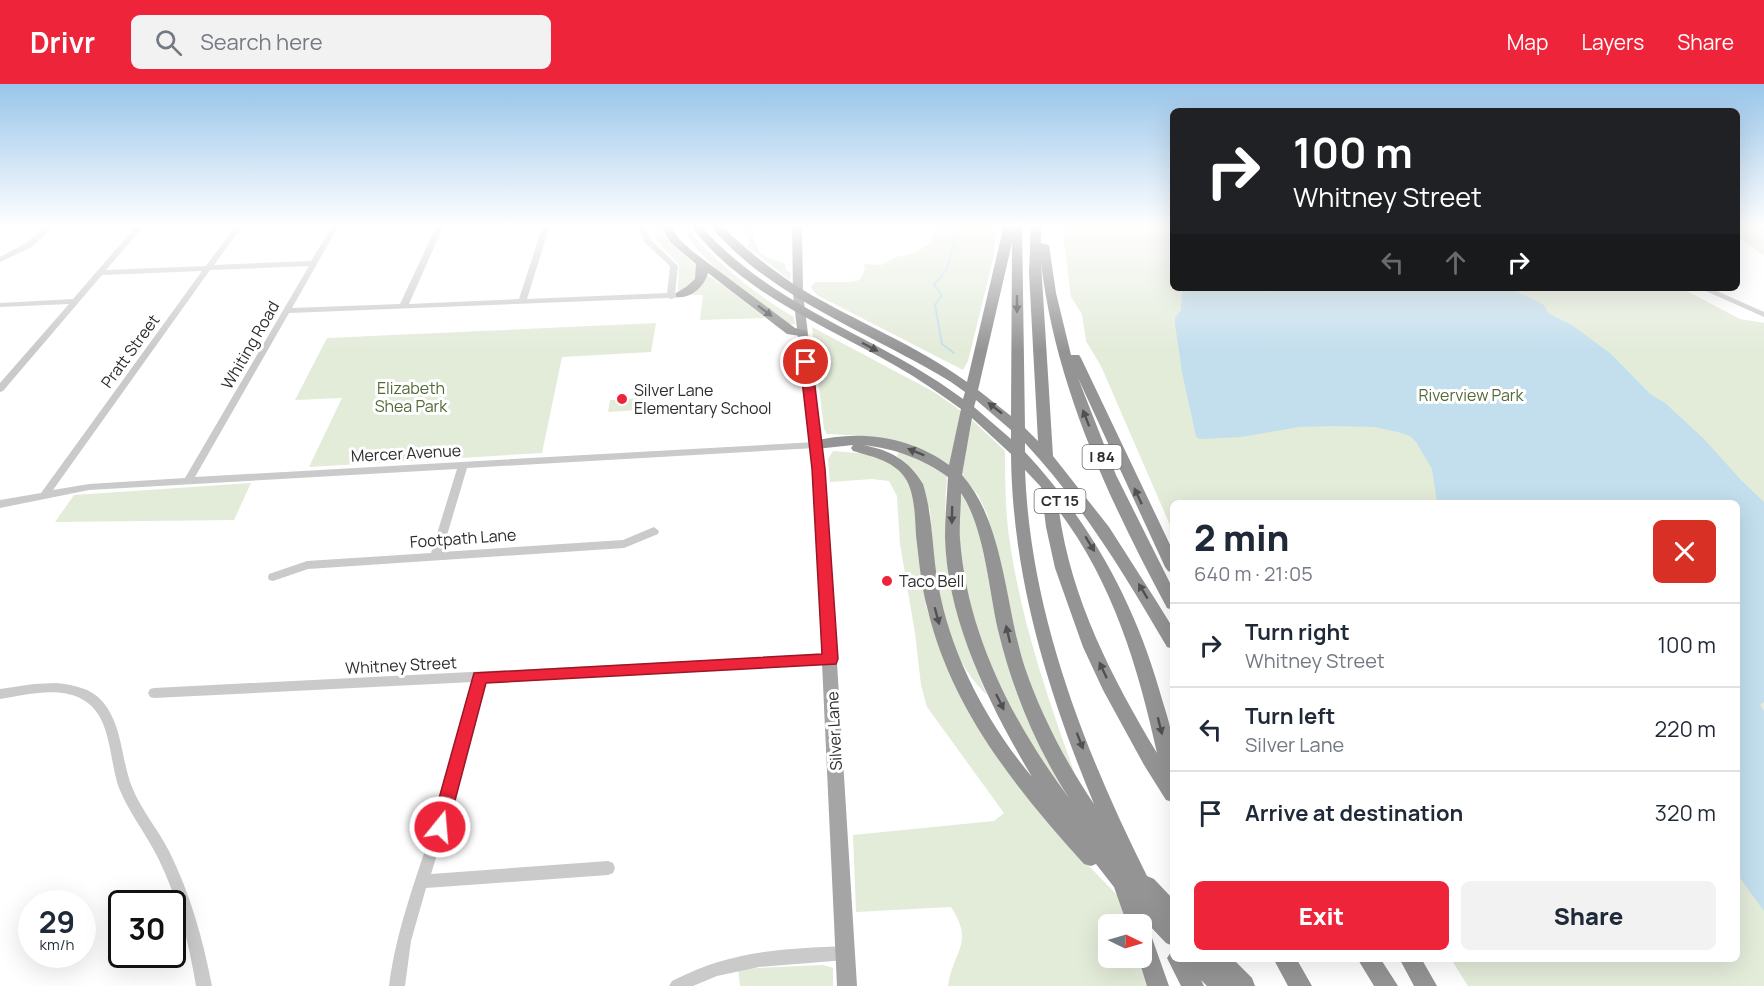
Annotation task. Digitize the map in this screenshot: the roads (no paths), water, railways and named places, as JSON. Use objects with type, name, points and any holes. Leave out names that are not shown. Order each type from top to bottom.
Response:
[{"type":"highway","points":[[676,296],[692,289],[700,282],[702,267]]},
{"type":"highway","points":[[706,267],[791,331],[803,334]]},
{"type":"highway","name":"CT 15","points":[[739,267],[785,301],[912,370],[959,401],[999,433],[1046,482],[1091,545],[1124,612],[1149,684],[1170,769]]},
{"type":"highway","name":"CT 15","points":[[761,267],[816,303],[954,378],[994,407],[1031,440],[1067,479],[1092,511],[1170,637]]},
{"type":"highway","points":[[1000,267],[955,474],[952,531],[958,583],[981,659],[998,698],[1027,752],[1140,914]]},
{"type":"highway","points":[[1017,267],[1020,502],[1029,569],[1043,629],[1064,697],[1095,781],[1130,861],[1170,943]]},
{"type":"highway","points":[[1035,267],[1048,490],[1063,566],[1080,617],[1103,671],[1135,732],[1170,789]]},
{"type":"highway","name":"I 84","points":[[1047,267],[1051,303],[1068,367],[1091,431],[1170,598]]},
{"type":"highway","points":[[1051,303],[1063,326],[1094,402],[1170,561]]},
{"type":"highway","points":[[816,445],[830,441],[865,441],[906,448],[941,464],[967,488],[977,505],[984,528],[1015,663],[1049,748],[1100,829],[1170,911]]},
{"type":"highway","points":[[816,445],[831,448],[857,447],[877,452],[900,463],[913,477],[919,495],[928,575],[941,632],[968,695],[1011,763],[1065,830],[1116,883],[1139,914]]},
{"type":"highway","points":[[1095,781],[1110,845],[1140,914]]},
{"type":"highway","points":[[1152,923],[1170,934]]},
{"type":"highway","points":[[1180,962],[1193,986]]},
{"type":"highway","points":[[1199,962],[1221,986]]},
{"type":"highway","points":[[1221,962],[1242,986]]},
{"type":"highway","points":[[1230,962],[1242,986]]},
{"type":"highway","points":[[1286,962],[1301,986]]},
{"type":"highway","points":[[1370,962],[1387,986]]},
{"type":"highway","points":[[1379,962],[1394,986]]},
{"type":"highway","points":[[1152,968],[1158,986]]},
{"type":"main road","name":"Silver Lane","points":[[798,267],[816,445],[847,986]]},
{"type":"street","points":[[0,389],[105,267]]},
{"type":"street","points":[[100,273],[227,267]]},
{"type":"street","name":"Whiting Road","points":[[189,480],[313,267]]},
{"type":"street","points":[[404,305],[421,267]]},
{"type":"street","points":[[523,300],[533,267]]},
{"type":"street","points":[[287,311],[608,296],[676,296],[674,267]]},
{"type":"street","name":"Pratt Street","points":[[45,494],[208,268]]},
{"type":"street","points":[[1710,291],[1764,315]]},
{"type":"street","points":[[0,305],[75,301]]},
{"type":"street","name":"Mercer Avenue","points":[[0,504],[89,487],[816,445]]},
{"type":"street","points":[[435,557],[463,465]]},
{"type":"street","name":"Footpath Lane","points":[[273,577],[308,565],[624,544],[654,531]]},
{"type":"street","name":"Whitney Street","points":[[154,693],[830,659]]},
{"type":"street","points":[[397,986],[402,951],[420,882],[445,811],[480,677]]},
{"type":"street","points":[[0,694],[31,689],[67,690],[90,697],[103,710],[127,789],[165,857],[188,916],[204,986]]},
{"type":"street","points":[[420,882],[608,868]]},
{"type":"street","points":[[677,986],[712,968],[732,963],[846,953]]},
{"type":"water","points":[[1182,291],[1515,291],[1544,305],[1548,313],[1572,325],[1611,354],[1650,394],[1665,403],[1704,439],[1764,502],[1764,702],[1760,705],[1764,711],[1764,911],[1740,878],[1740,500],[1437,500],[1432,469],[1416,442],[1410,436],[1398,432],[1374,427],[1299,427],[1241,437],[1199,439],[1196,436],[1182,372],[1175,324],[1175,318],[1181,310]]},
{"type":"waterway","points":[[947,267],[934,285],[942,295],[935,305],[942,344],[954,353]]},
{"type":"place","name":"Silver Lane Elementary School","points":[[622,399]]},
{"type":"place","name":"Taco Bell","points":[[887,581]]},
{"type":"park label","name":"Riverview Park","points":[[1471,395]]},
{"type":"park label","name":"Elizabeth Shea Park","points":[[411,397]]}]
